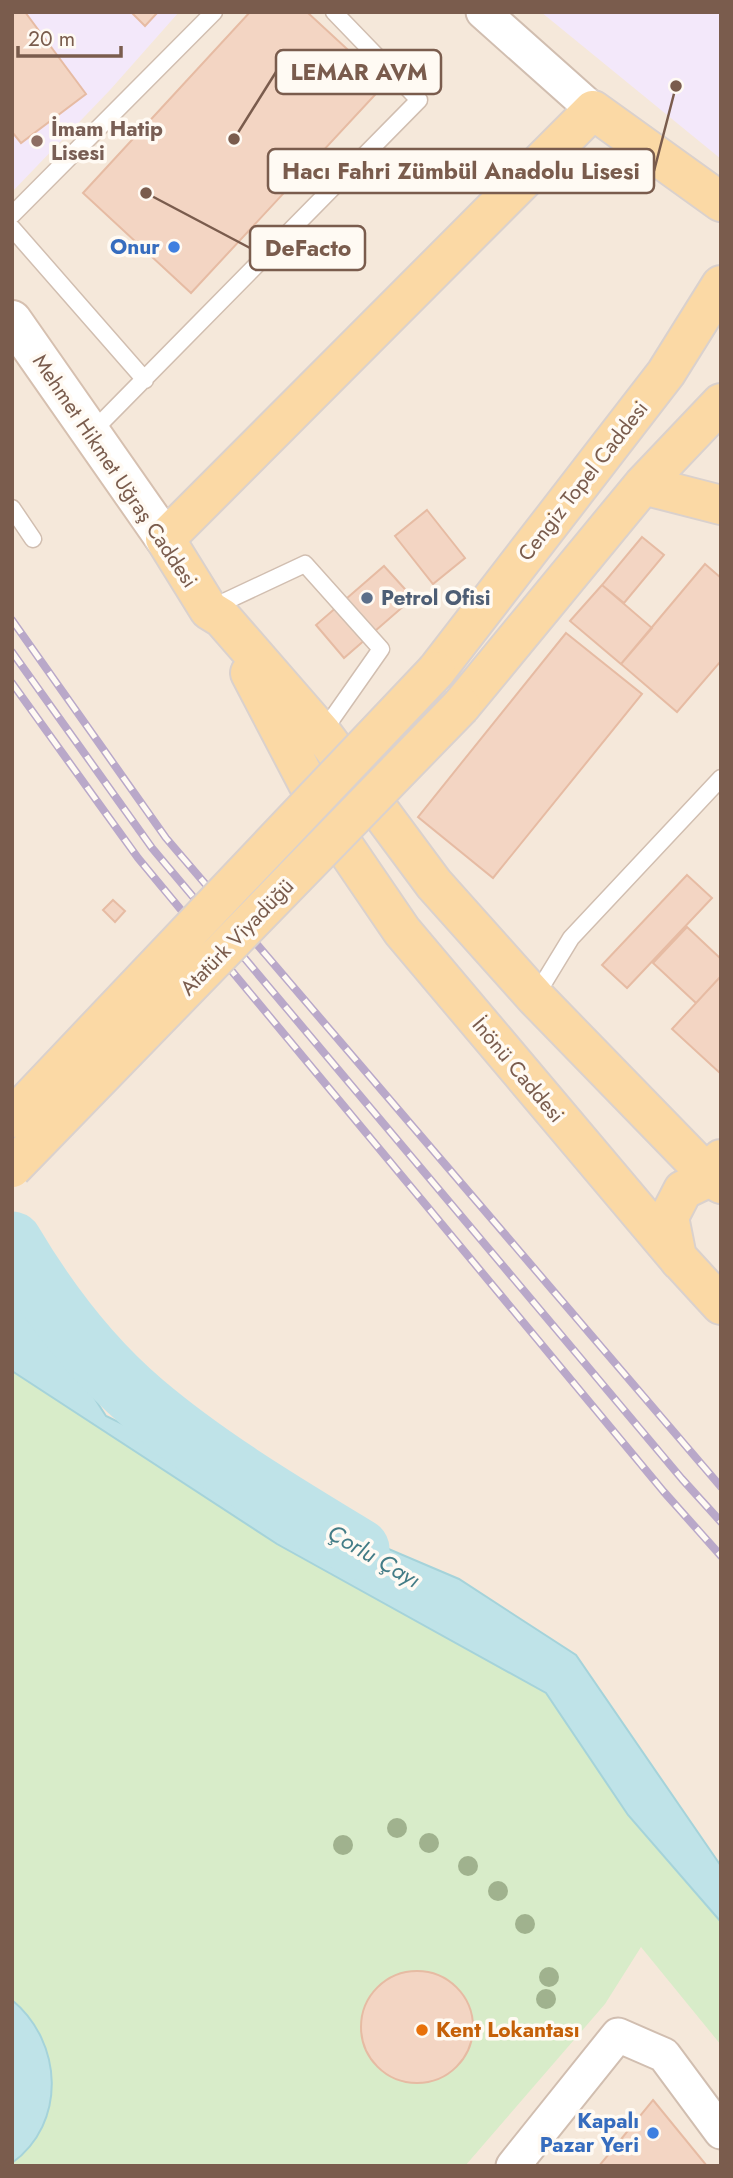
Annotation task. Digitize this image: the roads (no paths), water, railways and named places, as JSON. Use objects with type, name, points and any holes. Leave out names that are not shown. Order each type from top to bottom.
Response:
[{"type":"main road","points":[[165,539],[593,110],[721,202]]},
{"type":"main road","name":"Cengiz Topel Caddesi","points":[[436,671],[666,373],[721,285]]},
{"type":"main road","name":"Mehmet Hikmet Uğraş Caddesi","points":[[12,320],[215,614],[329,824]]},
{"type":"main road","points":[[721,403],[643,485],[721,505]]},
{"type":"main road","name":"Atatürk Viyadüğü","points":[[12,1167],[461,706],[643,485]]},
{"type":"main road","name":"Mehmet Hikmet Uğraş Caddesi","points":[[215,614],[322,733],[434,884],[535,998]]},
{"type":"main road","name":"Atatürk Viyadüğü","points":[[12,1118],[436,671]]},
{"type":"main road","name":"İnönü Caddesi","points":[[329,824],[402,931],[677,1257],[721,1305]]},
{"type":"main road","points":[[535,998],[717,1173],[683,1190],[669,1217],[677,1257],[696,1275],[721,1280]]},
{"type":"street","points":[[483,12],[593,110]]},
{"type":"street","points":[[513,2166],[618,2035],[664,2054],[721,2132]]},
{"type":"lane","points":[[12,215],[214,12]]},
{"type":"lane","points":[[90,434],[419,100],[334,12]]},
{"type":"lane","points":[[12,228],[145,380]]},
{"type":"lane","points":[[12,508],[33,539]]},
{"type":"lane","points":[[215,614],[305,564],[381,649],[322,733]]},
{"type":"lane","points":[[535,998],[570,938],[721,778]]},
{"type":"water","points":[[12,1271],[106,1416],[304,1513],[459,1579],[576,1655],[721,1866],[721,1922],[628,1815],[546,1693],[277,1544],[12,1371]]},
{"type":"water","points":[[12,2000],[29,2017],[41,2038],[49,2059],[52,2082],[50,2105],[42,2127],[30,2146],[12,2163]]},
{"type":"waterway","name":"Çorlu Çayı","points":[[12,1242],[40,1286],[87,1348],[143,1403],[221,1462],[359,1549]]},
{"type":"railway","points":[[12,620],[166,838],[721,1487]]},
{"type":"railway","points":[[12,652],[152,848],[721,1522]]},
{"type":"railway","points":[[12,683],[138,858],[664,1492],[721,1556]]},
{"type":"place","name":"Hacı Fahri Zümbül Anadolu Lisesi","points":[[676,86]]},
{"type":"place","name":"LEMAR AVM","points":[[234,139]]},
{"type":"place","name":"İmam Hatip Lisesi","points":[[37,141]]},
{"type":"place","name":"DeFacto","points":[[146,193]]},
{"type":"place","name":"Onur","points":[[174,247]]},
{"type":"place","name":"Petrol Ofisi","points":[[367,598]]},
{"type":"place","name":"Kent Lokantası","points":[[422,2030]]},
{"type":"place","name":"Kapalı Pazar Yeri","points":[[653,2133]]}]
